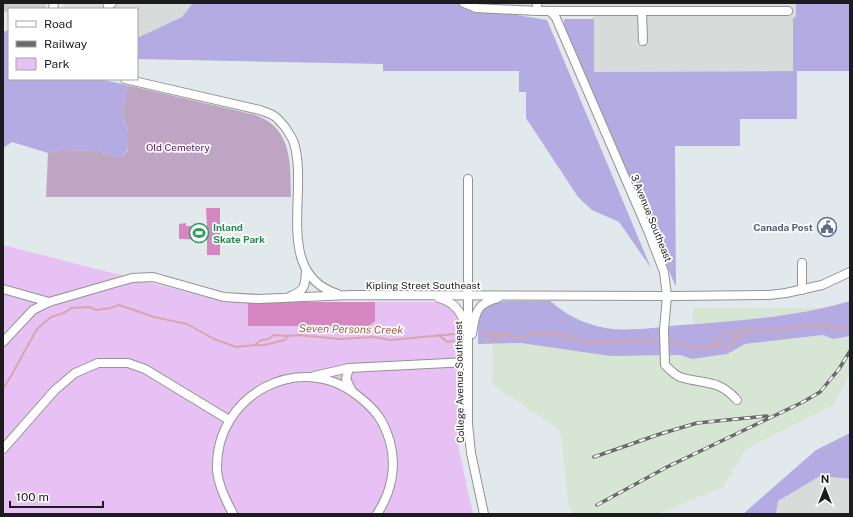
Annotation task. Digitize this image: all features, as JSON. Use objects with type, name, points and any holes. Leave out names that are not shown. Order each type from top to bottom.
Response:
[{"type":"street","points":[[464,3],[476,8],[537,7],[550,11],[642,11],[696,7],[788,11]]},
{"type":"street","name":"3 Avenue Southeast","points":[[550,11],[556,18],[649,233],[664,272],[667,296],[664,330],[665,365],[679,376],[716,384],[729,391],[737,400]]},
{"type":"street","points":[[642,11],[643,42]]},
{"type":"street","points":[[128,80],[260,110],[274,116],[290,135],[294,143],[297,168],[299,246],[302,262],[313,280],[322,287],[341,295],[351,295]]},
{"type":"street","name":"College Avenue Southeast","points":[[468,179],[469,438],[484,514]]},
{"type":"street","points":[[802,263],[802,290]]},
{"type":"street","points":[[285,298],[300,293],[304,287],[306,270]]},
{"type":"street","name":"Kipling Street Southeast","points":[[33,310],[50,302],[132,278],[144,277],[224,297],[285,298],[351,295],[667,296],[769,295],[802,290],[822,285],[850,272]]},
{"type":"street","points":[[3,289],[50,302]]},
{"type":"street","points":[[431,296],[447,300],[454,304],[462,315],[468,337]]},
{"type":"street","points":[[233,514],[223,494],[217,469],[220,444],[229,420],[244,401],[263,387],[286,379],[349,368],[468,358],[476,314],[480,307],[483,304],[496,299],[512,296]]},
{"type":"street","points":[[3,342],[33,310],[32,297]]},
{"type":"street","points":[[3,449],[55,390],[75,372],[98,363],[128,363],[145,369],[229,420]]},
{"type":"street","points":[[349,368],[346,379],[352,391]]},
{"type":"street","points":[[310,376],[332,381],[352,391],[372,407],[386,429],[393,453],[392,479],[384,503],[377,514]]},
{"type":"shaded area","points":[[3,3],[46,3],[46,8],[8,8],[8,12],[3,12]]},
{"type":"shaded area","points":[[64,3],[193,3],[182,17],[138,38],[138,8],[64,8]]},
{"type":"shaded area","points":[[193,3],[469,3],[469,7],[547,20],[651,268],[619,222],[592,210],[578,197],[526,118],[526,92],[519,92],[519,71],[383,71],[383,64],[138,59],[138,38],[182,17]]},
{"type":"shaded area","points":[[469,3],[796,3],[796,18],[793,18],[793,71],[594,72],[593,6],[469,7]]},
{"type":"shaded area","points":[[796,3],[850,3],[850,71],[797,71],[797,119],[740,119],[740,146],[675,146],[676,287],[564,28],[564,19],[594,19],[594,72],[793,71],[793,18],[796,17]]},
{"type":"shaded area","points":[[8,30],[8,80],[104,80],[127,85],[123,115],[128,131],[128,149],[121,158],[99,151],[60,150],[48,153],[12,142],[3,148],[3,32]]},
{"type":"shaded area","name":"Inland Skate Park","points":[[206,208],[220,208],[220,255],[207,255],[207,240],[179,239],[179,224],[186,223],[186,226],[207,226]]},
{"type":"shaded area","points":[[507,301],[550,301],[569,315],[587,323],[606,328],[624,330],[767,318],[809,311],[850,301],[850,336],[833,339],[823,335],[745,344],[727,354],[692,359],[680,355],[610,356],[521,343],[478,344],[480,314],[489,305]]},
{"type":"shaded area","points":[[248,302],[375,302],[375,321],[369,326],[248,326]]},
{"type":"shaded area","points":[[693,308],[826,308],[761,319],[693,324]]},
{"type":"shaded area","points":[[823,335],[833,339],[850,336],[850,374],[833,406],[746,449],[723,487],[658,514],[576,514],[569,509],[560,430],[492,384],[493,344],[521,343],[610,356],[680,355],[692,359],[727,354],[745,344]]},
{"type":"shaded area","points":[[850,433],[850,479],[820,476],[778,501],[776,514],[743,514],[816,450]]},
{"type":"shaded area","points":[[820,476],[850,479],[850,514],[776,514],[778,501]]},
{"type":"green space","name":"Old Cemetery","points":[[127,85],[256,115],[267,121],[277,129],[286,146],[290,166],[291,197],[46,197],[48,153],[60,150],[99,151],[121,158],[128,150],[128,131],[123,115]]},
{"type":"green space","points":[[3,245],[226,302],[437,302],[446,304],[455,312],[460,324],[457,422],[459,450],[473,514],[3,514]]},
{"type":"waterway","name":"Seven Persons Creek","points":[[3,389],[37,329],[51,317],[64,313],[71,308],[89,307],[96,310],[111,308],[119,305],[154,317],[187,324],[214,339],[236,347],[255,345],[261,340],[268,339],[274,335],[300,335],[339,339],[374,337],[390,340],[454,334]]},
{"type":"waterway","name":"Seven Persons Creek","points":[[667,342],[679,342],[693,348],[712,346],[725,334],[736,331],[775,331],[810,325],[850,329]]},
{"type":"waterway","name":"Seven Persons Creek","points":[[714,346],[729,346],[732,344],[733,339],[738,338],[743,332]]},
{"type":"waterway","name":"Seven Persons Creek","points":[[483,334],[506,334],[517,338],[537,333],[561,335],[588,343],[637,340],[663,341]]},
{"type":"waterway","name":"Seven Persons Creek","points":[[439,335],[447,342],[454,341]]},
{"type":"waterway","name":"Seven Persons Creek","points":[[484,341],[497,339],[506,335]]},
{"type":"waterway","name":"Seven Persons Creek","points":[[255,345],[267,345],[285,340],[287,337]]},
{"type":"railway","points":[[597,505],[667,467],[803,402],[820,392],[839,369],[850,351]]},
{"type":"railway","points":[[594,457],[697,423],[767,416]]},
{"type":"place","name":"Canada Post","points":[[827,227]]},
{"type":"place","name":"Inland Skate Park","points":[[199,233]]}]
